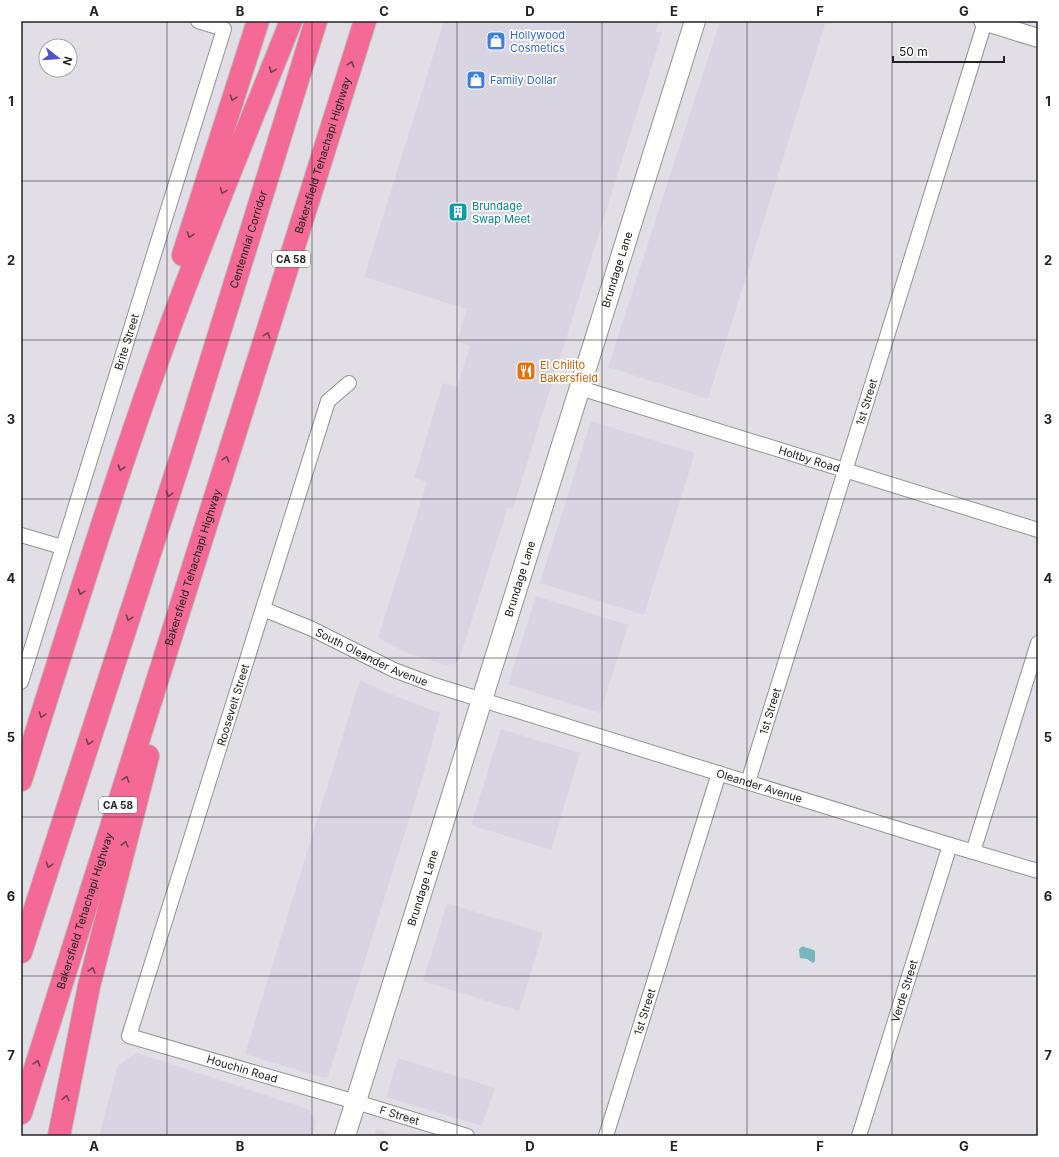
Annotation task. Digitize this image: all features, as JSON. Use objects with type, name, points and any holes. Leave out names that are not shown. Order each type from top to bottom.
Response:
[{"type":"highway","points":[[133,431],[145,377],[158,334],[258,21]]},
{"type":"highway","points":[[21,780],[133,431],[199,252],[291,21]]},
{"type":"highway","points":[[21,952],[181,457],[272,120],[302,21]]},
{"type":"highway","name":"Centennial Corridor","points":[[181,457],[316,21]]},
{"type":"highway","name":"Bakersfield Tehachapi Highway","points":[[21,1113],[214,496],[268,332],[365,21]]},
{"type":"highway","points":[[59,1136],[88,986],[214,496]]},
{"type":"main road","name":"Brundage Lane","points":[[345,1136],[695,21]]},
{"type":"street","name":"Brite Street","points":[[21,682],[224,29],[198,21]]},
{"type":"street","points":[[984,21],[1038,38]]},
{"type":"street","name":"1st Street","points":[[748,782],[984,21]]},
{"type":"street","name":"Roosevelt Street","points":[[129,1036],[328,401],[349,383]]},
{"type":"street","name":"Holtby Road","points":[[580,388],[1038,530]]},
{"type":"street","points":[[21,535],[62,547]]},
{"type":"street","name":"South Oleander Avenue","points":[[263,609],[310,628],[394,670],[434,685],[482,700]]},
{"type":"street","points":[[973,852],[1038,643]]},
{"type":"street","name":"Oleander Avenue","points":[[482,700],[1038,871]]},
{"type":"street","name":"1st Street","points":[[606,1136],[720,773]]},
{"type":"street","name":"Verde Street","points":[[859,1136],[950,845]]},
{"type":"street","name":"Houchin Road","points":[[129,1036],[356,1102]]},
{"type":"street","name":"F Street","points":[[356,1102],[467,1136]]},
{"type":"shaded area","points":[[444,21],[659,21],[656,31],[662,33],[513,508],[508,507],[459,660],[454,664],[446,665],[407,653],[378,638],[427,482],[414,478],[443,383],[457,387],[470,346],[457,341],[467,309],[364,277]]},
{"type":"shaded area","points":[[720,21],[826,21],[708,399],[608,367]]},
{"type":"shaded area","points":[[591,421],[695,453],[644,615],[540,583]]},
{"type":"shaded area","points":[[536,596],[628,625],[600,713],[508,684]]},
{"type":"shaded area","points":[[360,680],[390,694],[440,713],[426,766],[328,1077],[324,1078],[245,1054]]},
{"type":"shaded area","points":[[501,729],[580,753],[551,850],[471,825]]},
{"type":"shaded area","points":[[447,903],[543,933],[519,1011],[423,981]]},
{"type":"shaded area","points":[[137,1053],[308,1109],[316,1122],[312,1136],[99,1136],[118,1065]]},
{"type":"shaded area","points":[[398,1058],[495,1088],[482,1126],[386,1097]]},
{"type":"shaded area","points":[[376,1129],[397,1136],[374,1136]]},
{"type":"water","points":[[803,946],[815,951],[815,961],[813,963],[807,959],[800,958],[799,950]]},
{"type":"place","name":"Hollywood Cosmetics","points":[[496,41]]},
{"type":"place","name":"Family Dollar","points":[[476,80]]},
{"type":"place","name":"Brundage Swap Meet","points":[[458,212]]},
{"type":"place","name":"El Chilito Bakersfield","points":[[526,371]]}]
